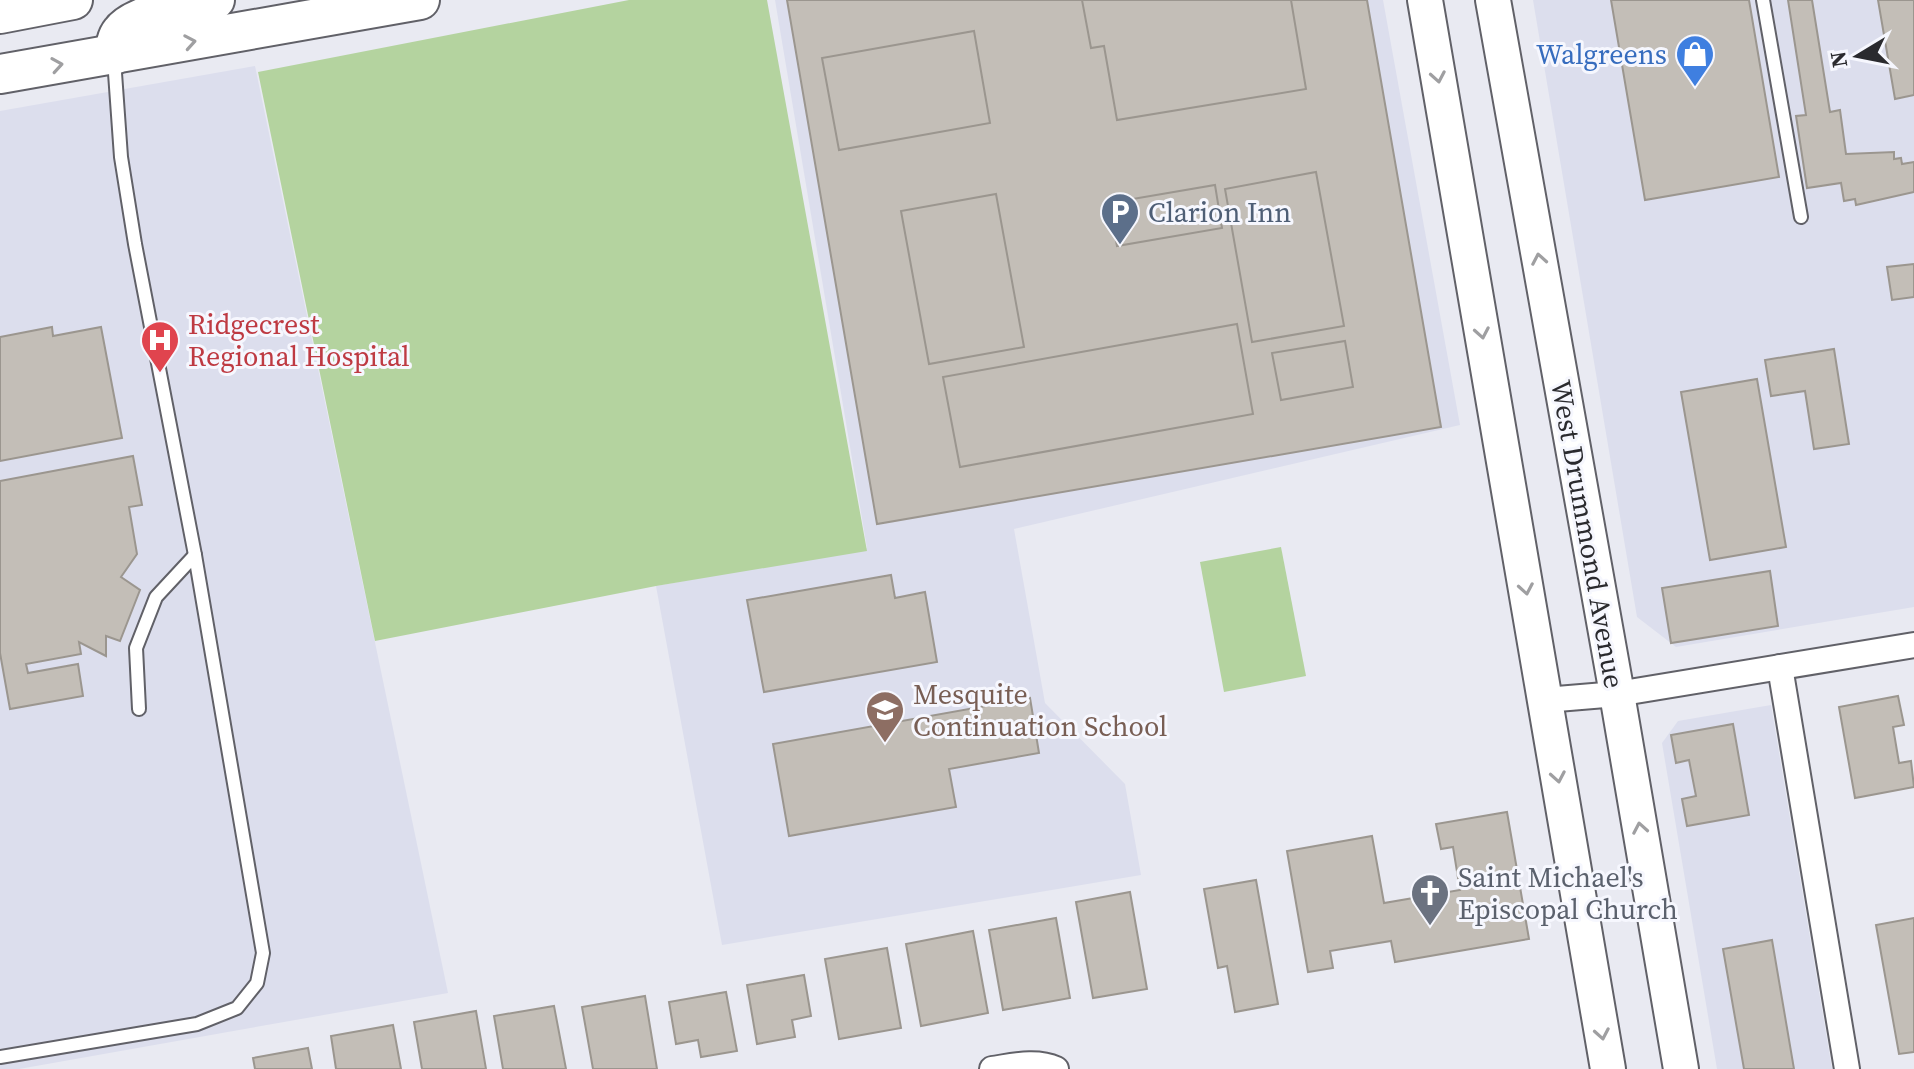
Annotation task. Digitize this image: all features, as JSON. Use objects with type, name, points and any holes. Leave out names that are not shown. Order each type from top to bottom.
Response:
[{"type":"main road","points":[[0,14],[73,0]]},
{"type":"main road","points":[[114,55],[123,29],[134,21],[215,0]]},
{"type":"main road","points":[[0,74],[420,0]]},
{"type":"main road","points":[[1425,0],[1608,1069]]},
{"type":"main road","name":"West Drummond Avenue","points":[[1493,0],[1681,1069]]},
{"type":"street","points":[[1545,700],[1617,694],[1914,645]]},
{"type":"street","points":[[1780,667],[1847,1069]]},
{"type":"street","points":[[992,1069],[1027,1064],[1056,1069]]},
{"type":"lane","points":[[1763,0],[1801,217]]},
{"type":"lane","points":[[0,1057],[197,1024],[237,1008],[257,983],[263,953],[195,555],[135,244],[121,157],[114,55]]},
{"type":"lane","points":[[139,709],[136,648],[156,597],[195,555]]},
{"type":"shaded area","name":"Clarion Inn","points":[[775,0],[1383,0],[1460,425],[1014,529],[1045,703],[1125,784],[1141,875],[722,945],[656,586],[867,548]]},
{"type":"shaded area","points":[[1533,0],[1914,0],[1914,607],[1676,647],[1637,617]]},
{"type":"shaded area","name":"Ridgecrest Regional Hospital","points":[[255,66],[448,993],[19,1069],[0,1069],[0,111]]},
{"type":"shaded area","points":[[1771,705],[1832,1069],[1717,1069],[1662,743],[1678,721]]},
{"type":"green space","points":[[629,0],[767,0],[867,551],[656,586],[375,641],[258,72]]},
{"type":"green space","points":[[1281,547],[1306,676],[1224,692],[1200,562]]},
{"type":"building","name":"Clarion Inn","points":[[787,0],[1367,0],[1441,427],[877,524]]},
{"type":"building","points":[[1082,0],[1291,0],[1306,89],[1117,120],[1104,46],[1091,48]]},
{"type":"building","name":"Walgreens","points":[[1611,0],[1749,0],[1779,177],[1645,200]]},
{"type":"building","points":[[1788,0],[1812,0],[1830,112],[1840,110],[1846,154],[1894,152],[1894,159],[1901,158],[1902,164],[1914,162],[1914,192],[1856,205],[1855,199],[1844,201],[1841,183],[1807,188],[1796,116],[1806,115]]},
{"type":"building","points":[[1878,0],[1914,0],[1914,95],[1895,99]]},
{"type":"building","points":[[974,31],[990,123],[839,150],[822,58]]},
{"type":"building","points":[[1316,172],[1344,326],[1252,342],[1225,189]]},
{"type":"building","points":[[1215,185],[1222,228],[1117,246],[1109,203]]},
{"type":"building","points":[[996,194],[1024,347],[929,364],[901,211]]},
{"type":"building","points":[[1914,264],[1914,297],[1892,300],[1887,267]]},
{"type":"building","points":[[1237,324],[1253,414],[960,467],[943,377]]},
{"type":"building","points":[[52,327],[53,336],[101,327],[122,438],[0,461],[0,337]]},
{"type":"building","points":[[1345,341],[1353,387],[1281,400],[1272,353]]},
{"type":"building","points":[[1834,349],[1849,444],[1814,449],[1805,391],[1771,396],[1765,360]]},
{"type":"building","points":[[1757,379],[1786,547],[1710,560],[1681,392]]},
{"type":"building","points":[[133,456],[142,505],[129,507],[137,554],[121,577],[140,590],[120,641],[106,636],[106,656],[79,642],[81,654],[26,664],[28,673],[78,664],[83,696],[10,709],[0,653],[0,481]]},
{"type":"building","points":[[1770,571],[1778,626],[1671,643],[1662,588]]},
{"type":"building","points":[[891,575],[895,598],[925,592],[937,662],[764,692],[747,600]]},
{"type":"building","points":[[1898,696],[1904,725],[1893,727],[1899,763],[1911,761],[1914,787],[1855,798],[1839,707]]},
{"type":"building","points":[[1030,698],[1039,753],[949,769],[956,807],[789,836],[773,744]]},
{"type":"building","points":[[1733,724],[1749,815],[1687,826],[1682,799],[1696,796],[1689,760],[1676,763],[1671,735]]},
{"type":"building","points":[[1507,812],[1529,939],[1395,962],[1391,941],[1330,951],[1333,968],[1308,972],[1287,851],[1372,836],[1384,903],[1460,890],[1453,847],[1441,849],[1436,824]]},
{"type":"building","points":[[1256,880],[1278,1004],[1235,1012],[1227,966],[1218,968],[1204,889]]},
{"type":"building","points":[[1130,892],[1147,989],[1093,998],[1076,902]]},
{"type":"building","points":[[1056,918],[1070,998],[1003,1010],[989,930]]},
{"type":"building","points":[[1914,918],[1914,1052],[1899,1054],[1876,925]]},
{"type":"building","points":[[973,931],[988,1013],[921,1026],[906,944]]},
{"type":"building","points":[[1772,940],[1794,1069],[1744,1069],[1723,949]]},
{"type":"building","points":[[887,948],[901,1028],[839,1039],[825,959]]},
{"type":"building","points":[[804,975],[811,1016],[792,1020],[795,1037],[757,1044],[747,985]]},
{"type":"building","points":[[726,992],[737,1051],[701,1057],[698,1040],[676,1044],[669,1002]]},
{"type":"building","points":[[645,996],[657,1069],[593,1069],[582,1007]]},
{"type":"building","points":[[554,1006],[566,1069],[503,1069],[494,1016]]},
{"type":"building","points":[[476,1011],[486,1069],[422,1069],[414,1022]]},
{"type":"building","points":[[393,1025],[401,1069],[336,1069],[331,1036]]},
{"type":"building","points":[[308,1048],[312,1069],[255,1069],[253,1058]]},
{"type":"place","name":"Walgreens","points":[[1695,88]]},
{"type":"place","name":"Clarion Inn","points":[[1120,246]]},
{"type":"place","name":"Ridgecrest Regional Hospital","points":[[160,374]]},
{"type":"place","name":"Mesquite Continuation School","points":[[885,744]]},
{"type":"place","name":"Saint Michael's Episcopal Church","points":[[1430,927]]}]
